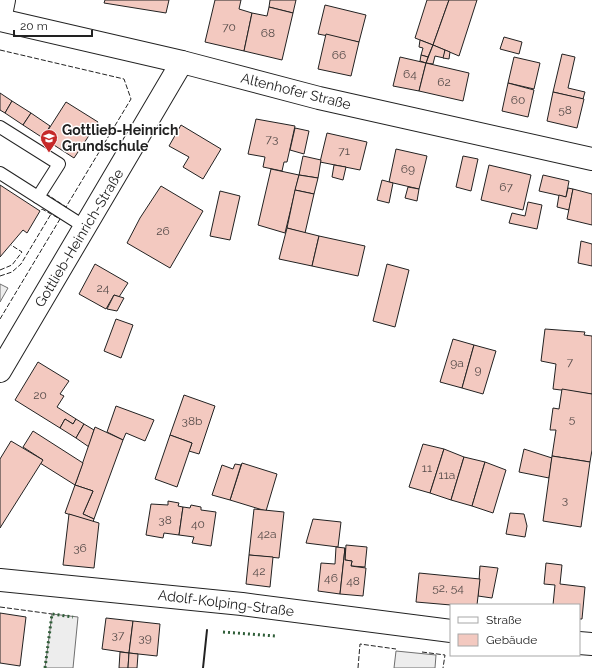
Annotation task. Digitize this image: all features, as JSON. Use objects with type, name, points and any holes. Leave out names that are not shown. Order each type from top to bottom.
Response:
[{"type":"street","points":[[0,20],[4,0]]},
{"type":"street","name":"Altenhofer Straße","points":[[0,20],[182,62],[319,98],[592,159]]},
{"type":"street","name":"Gottlieb-Heinrich-Straße","points":[[0,371],[182,62]]},
{"type":"street","name":"Adolf-Kolping-Straße","points":[[0,580],[242,604],[450,632]]},
{"type":"street","points":[[580,643],[592,644]]},
{"type":"lane","points":[[0,127],[59,164],[38,197]]},
{"type":"lane","points":[[0,173],[86,226]]},
{"type":"shaded area","points":[[0,284],[8,288],[0,302]]},
{"type":"shaded area","points":[[52,614],[78,617],[73,668],[45,668]]},
{"type":"shaded area","points":[[396,651],[436,655],[435,668],[394,668]]},
{"type":"building","points":[[105,0],[169,0],[166,13],[104,3]]},
{"type":"building","points":[[215,0],[241,0],[239,9],[252,13],[244,51],[205,42]]},
{"type":"building","points":[[270,0],[296,0],[293,13],[269,7]]},
{"type":"building","points":[[427,0],[449,0],[433,45],[415,38]]},
{"type":"building","points":[[449,0],[477,0],[459,56],[433,45]]},
{"type":"building","points":[[325,5],[366,15],[359,42],[318,34]]},
{"type":"building","points":[[269,7],[293,13],[282,60],[244,51],[252,13],[267,16]]},
{"type":"building","points":[[326,34],[359,42],[351,76],[318,69]]},
{"type":"building","points":[[504,37],[522,42],[519,54],[500,49]]},
{"type":"building","points":[[420,40],[433,45],[428,57],[421,55],[423,48],[419,47]]},
{"type":"building","points":[[433,45],[445,50],[444,58],[435,56],[433,64],[426,63]]},
{"type":"building","points":[[445,50],[450,52],[449,59],[443,58]]},
{"type":"building","points":[[562,54],[575,57],[568,88],[585,92],[583,99],[553,92]]},
{"type":"building","points":[[421,55],[428,57],[426,63],[420,61]]},
{"type":"building","points":[[400,57],[426,63],[419,91],[393,86]]},
{"type":"building","points":[[514,57],[540,63],[534,89],[508,83]]},
{"type":"building","points":[[426,63],[469,73],[463,101],[419,91]]},
{"type":"building","points":[[508,83],[534,90],[528,117],[502,111]]},
{"type":"building","points":[[553,92],[584,99],[577,128],[547,121]]},
{"type":"building","points":[[0,93],[12,101],[5,113],[0,110]]},
{"type":"building","points":[[12,101],[31,113],[23,125],[5,113]]},
{"type":"building","points":[[66,102],[98,122],[74,158],[43,138]]},
{"type":"building","points":[[31,113],[50,126],[43,138],[23,125]]},
{"type":"building","points":[[256,119],[295,126],[287,162],[284,162],[282,171],[263,167],[265,157],[248,154]]},
{"type":"building","points":[[181,125],[221,149],[203,179],[183,167],[189,157],[169,146]]},
{"type":"building","points":[[295,128],[309,131],[304,154],[290,150]]},
{"type":"building","points":[[327,133],[367,142],[360,170],[320,162]]},
{"type":"building","points":[[396,149],[427,156],[419,189],[389,182]]},
{"type":"building","points":[[303,156],[321,160],[318,178],[299,175]]},
{"type":"building","points":[[463,156],[478,159],[471,191],[456,187]]},
{"type":"building","points":[[334,165],[346,167],[343,180],[332,177]]},
{"type":"building","points":[[489,165],[531,175],[523,210],[481,200]]},
{"type":"building","points":[[271,169],[299,175],[285,233],[258,225]]},
{"type":"building","points":[[299,175],[318,178],[314,194],[295,190]]},
{"type":"building","points":[[543,175],[569,181],[566,197],[539,191]]},
{"type":"building","points":[[382,180],[393,183],[389,203],[377,200]]},
{"type":"building","points":[[0,185],[40,211],[27,233],[23,230],[0,257]]},
{"type":"building","points":[[161,186],[203,211],[170,268],[127,243],[140,218]]},
{"type":"building","points":[[408,187],[419,189],[417,201],[405,198]]},
{"type":"building","points":[[568,188],[573,189],[569,210],[557,207],[559,195],[566,197]]},
{"type":"building","points":[[573,189],[592,194],[592,225],[567,219]]},
{"type":"building","points":[[295,190],[314,194],[305,233],[287,228]]},
{"type":"building","points":[[220,191],[240,196],[230,240],[210,236]]},
{"type":"building","points":[[528,202],[542,205],[537,229],[509,223],[512,213],[525,216]]},
{"type":"building","points":[[287,228],[319,236],[312,266],[279,259]]},
{"type":"building","points":[[319,236],[365,246],[358,276],[312,266]]},
{"type":"building","points":[[581,241],[592,244],[592,266],[578,263]]},
{"type":"building","points":[[95,264],[128,283],[119,297],[114,295],[106,309],[79,294]]},
{"type":"building","points":[[387,264],[409,270],[395,327],[373,321]]},
{"type":"building","points":[[114,295],[124,298],[117,311],[107,309]]},
{"type":"building","points":[[116,319],[133,325],[121,358],[104,351]]},
{"type":"building","points":[[545,329],[585,332],[584,335],[592,336],[592,394],[553,389],[556,364],[541,361]]},
{"type":"building","points":[[453,339],[474,345],[462,388],[440,382]]},
{"type":"building","points":[[474,345],[496,351],[483,394],[462,388]]},
{"type":"building","points":[[38,362],[69,381],[60,394],[64,396],[57,407],[76,419],[73,424],[65,419],[60,428],[15,400]]},
{"type":"building","points":[[562,389],[592,394],[592,450],[590,462],[552,456],[556,430],[550,430],[553,408],[559,409]]},
{"type":"building","points":[[184,395],[215,406],[199,454],[189,451],[192,443],[170,435]]},
{"type":"building","points":[[116,406],[154,420],[145,441],[126,433],[123,440],[107,432]]},
{"type":"building","points":[[65,419],[73,424],[76,419],[84,424],[76,438],[60,428]]},
{"type":"building","points":[[84,424],[94,430],[89,447],[76,438]]},
{"type":"building","points":[[95,427],[123,440],[94,519],[83,514],[93,491],[75,485]]},
{"type":"building","points":[[33,431],[83,463],[75,485],[40,463],[43,460],[23,447]]},
{"type":"building","points":[[170,435],[192,443],[177,487],[155,479]]},
{"type":"building","points":[[11,441],[43,460],[0,528],[0,459]]},
{"type":"building","points":[[423,444],[444,449],[430,493],[409,487]]},
{"type":"building","points":[[444,449],[464,457],[451,500],[430,493]]},
{"type":"building","points":[[524,449],[552,458],[549,478],[519,472]]},
{"type":"building","points":[[552,456],[590,462],[581,527],[543,521]]},
{"type":"building","points":[[464,457],[485,462],[472,506],[451,500]]},
{"type":"building","points":[[485,462],[506,470],[493,513],[472,506]]},
{"type":"building","points":[[242,463],[277,474],[266,511],[230,500]]},
{"type":"building","points":[[235,464],[241,465],[230,500],[212,495],[222,465],[233,469]]},
{"type":"building","points":[[75,485],[93,491],[83,514],[94,519],[93,522],[65,513]]},
{"type":"building","points":[[168,501],[179,503],[178,506],[183,507],[179,535],[164,533],[163,538],[146,535],[151,504],[168,505]]},
{"type":"building","points":[[191,505],[201,507],[201,510],[216,512],[211,546],[192,543],[194,537],[179,535],[183,507],[190,508]]},
{"type":"building","points":[[254,509],[284,512],[279,558],[249,555]]},
{"type":"building","points":[[510,513],[524,514],[527,526],[525,537],[506,534]]},
{"type":"building","points":[[69,514],[99,523],[94,568],[63,565]]},
{"type":"building","points":[[313,519],[341,522],[338,547],[306,543]]},
{"type":"building","points":[[346,545],[367,547],[365,567],[351,566],[352,561],[345,560]]},
{"type":"building","points":[[336,547],[345,548],[340,594],[318,591],[321,563],[335,564]]},
{"type":"building","points":[[345,548],[345,560],[352,561],[351,566],[366,568],[363,596],[340,594]]},
{"type":"building","points":[[249,555],[273,557],[270,587],[246,584]]},
{"type":"building","points":[[546,563],[562,565],[560,584],[585,587],[582,619],[580,619],[580,604],[553,604],[555,585],[544,584]]},
{"type":"building","points":[[480,566],[498,568],[492,598],[478,596]]},
{"type":"building","points":[[419,573],[480,579],[477,604],[450,605],[416,602]]},
{"type":"building","points":[[0,613],[26,617],[20,666],[0,663]]},
{"type":"building","points":[[106,618],[133,621],[129,653],[102,649]]},
{"type":"building","points":[[133,621],[160,624],[157,656],[129,653]]},
{"type":"building","points":[[120,652],[129,653],[128,668],[119,668]]},
{"type":"building","points":[[129,653],[138,654],[137,668],[128,668]]},
{"type":"hedge","points":[[45,668],[52,614],[73,617]]},
{"type":"hedge","points":[[223,632],[276,636]]},
{"type":"fence","points":[[0,50],[124,79],[131,99],[66,207],[48,195]]},
{"type":"fence","points":[[0,319],[60,219],[42,209],[40,211]]},
{"type":"fence","points":[[0,276],[12,272],[21,264],[51,214]]},
{"type":"fence","points":[[0,270],[12,265],[22,252],[11,245]]},
{"type":"fence","points":[[0,607],[52,614]]},
{"type":"fence","points":[[358,668],[360,644],[396,649]]},
{"type":"fence","points":[[422,652],[445,655],[443,668]]},
{"type":"wall","points":[[203,668],[207,630]]},
{"type":"place","name":"Gottlieb-Heinrich Grundschule","points":[[49,153]]}]
